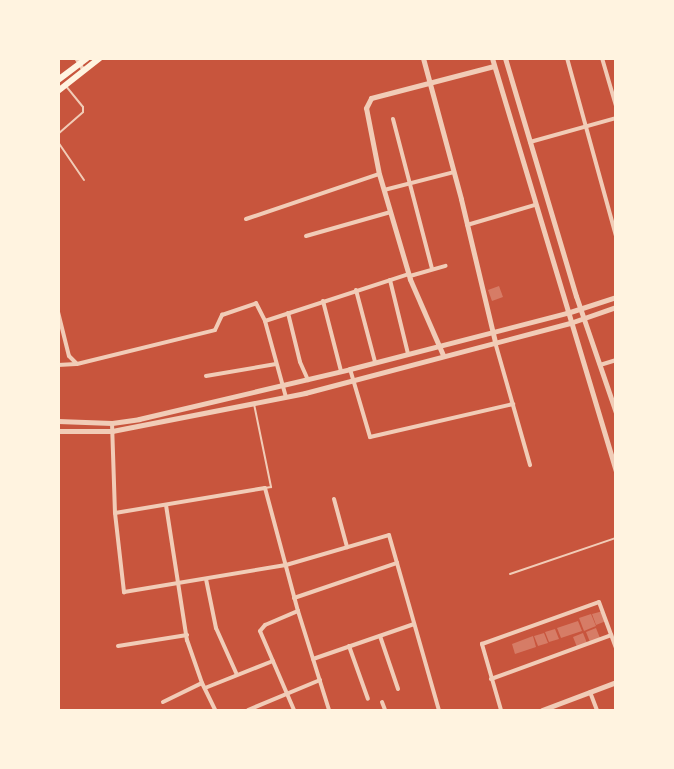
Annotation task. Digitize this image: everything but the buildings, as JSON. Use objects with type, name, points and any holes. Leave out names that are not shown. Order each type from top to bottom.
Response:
[{"type":"main road","points":[[58,80],[78,62],[87,58]]},
{"type":"main road","points":[[58,91],[100,58]]},
{"type":"street","points":[[423,58],[454,172],[492,332],[530,465]]},
{"type":"street","points":[[492,58],[615,471]]},
{"type":"street","points":[[505,58],[615,413]]},
{"type":"street","points":[[567,58],[615,236]]},
{"type":"street","points":[[602,58],[615,106]]},
{"type":"street","points":[[78,62],[84,72]]},
{"type":"street","points":[[443,355],[409,275],[379,174],[366,108],[371,98],[429,81],[494,66]]},
{"type":"street","points":[[531,142],[615,118]]},
{"type":"street","points":[[393,119],[432,269]]},
{"type":"street","points":[[384,190],[454,172]]},
{"type":"street","points":[[246,219],[379,174]]},
{"type":"street","points":[[467,225],[535,205]]},
{"type":"street","points":[[306,236],[391,212]]},
{"type":"street","points":[[609,216],[615,213]]},
{"type":"street","points":[[265,321],[356,290],[446,266]]},
{"type":"street","points":[[390,280],[408,354]]},
{"type":"street","points":[[356,290],[375,362]]},
{"type":"street","points":[[58,422],[112,423],[283,386],[567,314],[615,297]]},
{"type":"street","points":[[323,301],[341,371]]},
{"type":"street","points":[[58,365],[77,364],[215,330],[222,315],[256,303],[265,321],[286,397]]},
{"type":"street","points":[[58,431],[112,431],[286,397],[570,323],[615,307]]},
{"type":"street","points":[[58,312],[69,356],[77,364]]},
{"type":"street","points":[[288,313],[300,362],[308,380]]},
{"type":"street","points":[[600,365],[615,360]]},
{"type":"street","points":[[206,376],[276,364]]},
{"type":"street","points":[[350,369],[370,437],[513,404]]},
{"type":"street","points":[[112,423],[115,513],[124,592],[286,565],[389,535],[439,711]]},
{"type":"street","points":[[115,513],[265,488],[294,598],[329,711]]},
{"type":"street","points":[[334,499],[347,547]]},
{"type":"street","points":[[166,505],[187,635],[203,686],[215,711]]},
{"type":"street","points":[[294,598],[397,563]]},
{"type":"street","points":[[206,579],[216,628],[237,675]]},
{"type":"street","points":[[501,711],[482,644],[598,602],[615,648]]},
{"type":"street","points":[[294,711],[260,631],[265,625],[298,611]]},
{"type":"street","points":[[313,659],[414,624]]},
{"type":"street","points":[[118,646],[187,635]]},
{"type":"street","points":[[491,679],[611,635]]},
{"type":"street","points":[[380,636],[398,689]]},
{"type":"street","points":[[349,646],[368,699]]},
{"type":"street","points":[[163,702],[273,661]]},
{"type":"street","points":[[248,711],[320,680]]},
{"type":"street","points":[[542,711],[615,682]]},
{"type":"street","points":[[590,692],[597,711]]},
{"type":"street","points":[[382,702],[385,711]]},
{"type":"lane","points":[[58,134],[83,112],[83,107],[66,86]]},
{"type":"lane","points":[[58,142],[84,180]]},
{"type":"lane","points":[[254,404],[271,487],[265,488]]},
{"type":"lane","points":[[510,574],[615,538]]}]
